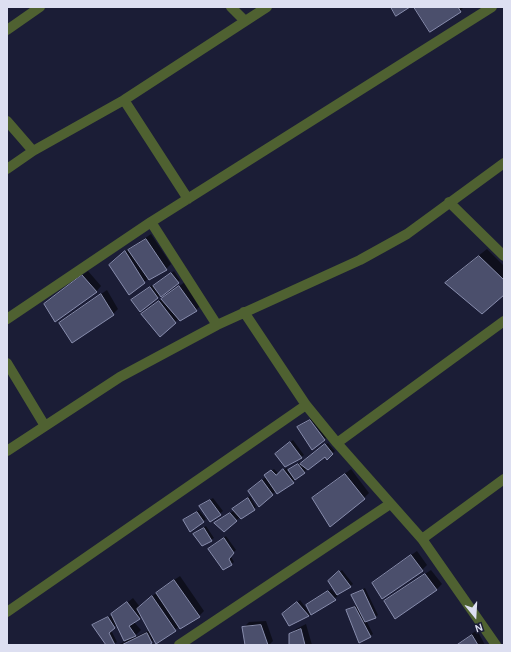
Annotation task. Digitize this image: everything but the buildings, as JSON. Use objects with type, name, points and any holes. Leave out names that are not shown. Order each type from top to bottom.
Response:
[{"type":"street","points":[[7,30],[40,7]]},
{"type":"street","points":[[231,7],[245,21]]},
{"type":"street","points":[[7,169],[33,151],[124,100],[267,7]]},
{"type":"street","points":[[7,319],[188,198],[492,7]]},
{"type":"street","points":[[124,100],[188,198]]},
{"type":"street","points":[[7,121],[33,151]]},
{"type":"street","points":[[7,451],[120,377],[217,325],[360,260],[407,234],[503,164]]},
{"type":"street","points":[[449,202],[504,256]]},
{"type":"street","points":[[151,222],[217,325]]},
{"type":"street","points":[[244,312],[306,405],[337,443],[422,539],[499,642]]},
{"type":"street","points":[[337,443],[504,321]]},
{"type":"street","points":[[7,363],[45,426]]},
{"type":"street","points":[[7,612],[306,405]]},
{"type":"street","points":[[422,539],[504,480]]},
{"type":"street","points":[[179,645],[390,504]]}]
